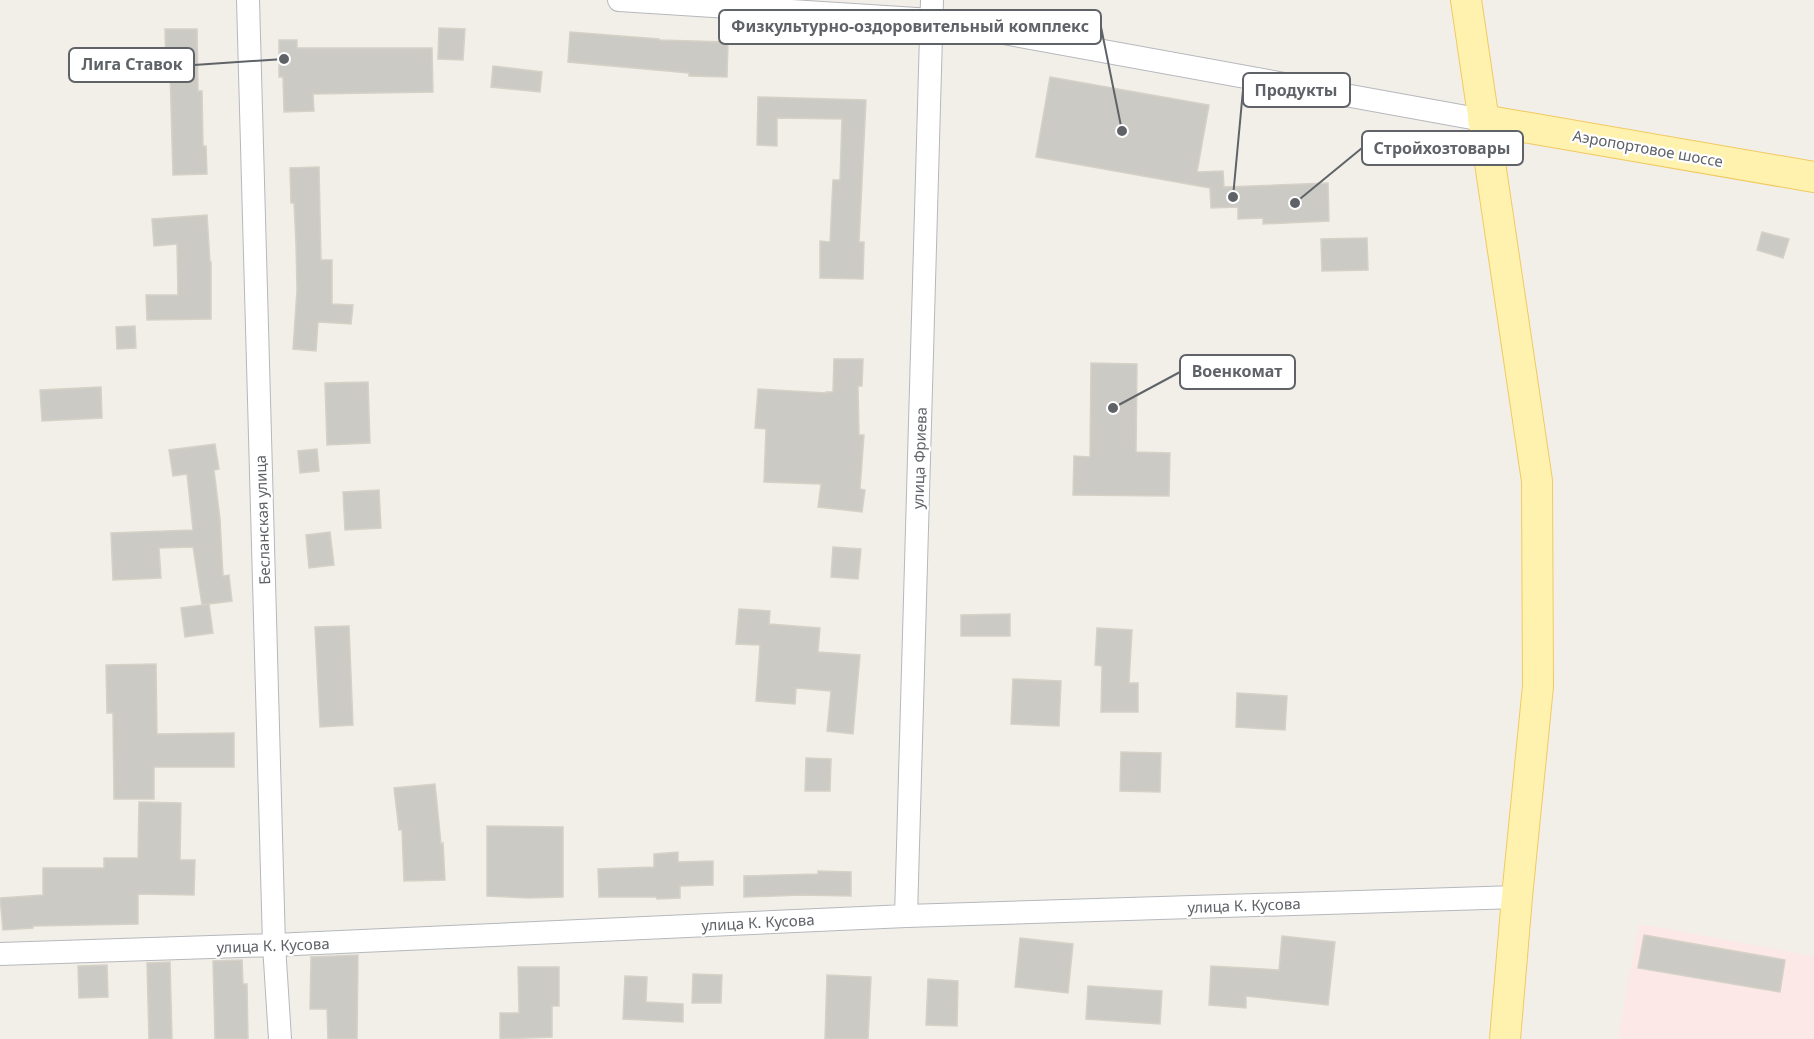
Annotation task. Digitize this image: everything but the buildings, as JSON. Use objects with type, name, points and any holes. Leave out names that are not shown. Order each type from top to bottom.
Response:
[{"type":"main road","points":[[1466,0],[1537,481],[1538,686],[1505,1039]]},
{"type":"main road","name":"Аэропортовое шоссе","points":[[1483,120],[1814,177]]},
{"type":"street","name":"Бесланская улица","points":[[248,0],[274,945],[280,1039]]},
{"type":"street","points":[[619,0],[932,10],[1483,120]]},
{"type":"street","name":"улица Фриева","points":[[906,916],[932,10]]},
{"type":"street","name":"улица К. Кусова","points":[[0,954],[274,945],[906,916],[1517,897]]},
{"type":"shaded area","points":[[1639,924],[1814,956],[1814,1039],[1618,1039]]},
{"type":"place","name":"Лига Ставок","points":[[284,59]]},
{"type":"place","name":"Физкультурно-оздоровительный комплекс","points":[[1122,131]]},
{"type":"place","name":"Продукты","points":[[1233,197]]},
{"type":"place","name":"Стройхозтовары","points":[[1295,203]]},
{"type":"place","name":"Военкомат","points":[[1113,408]]}]
